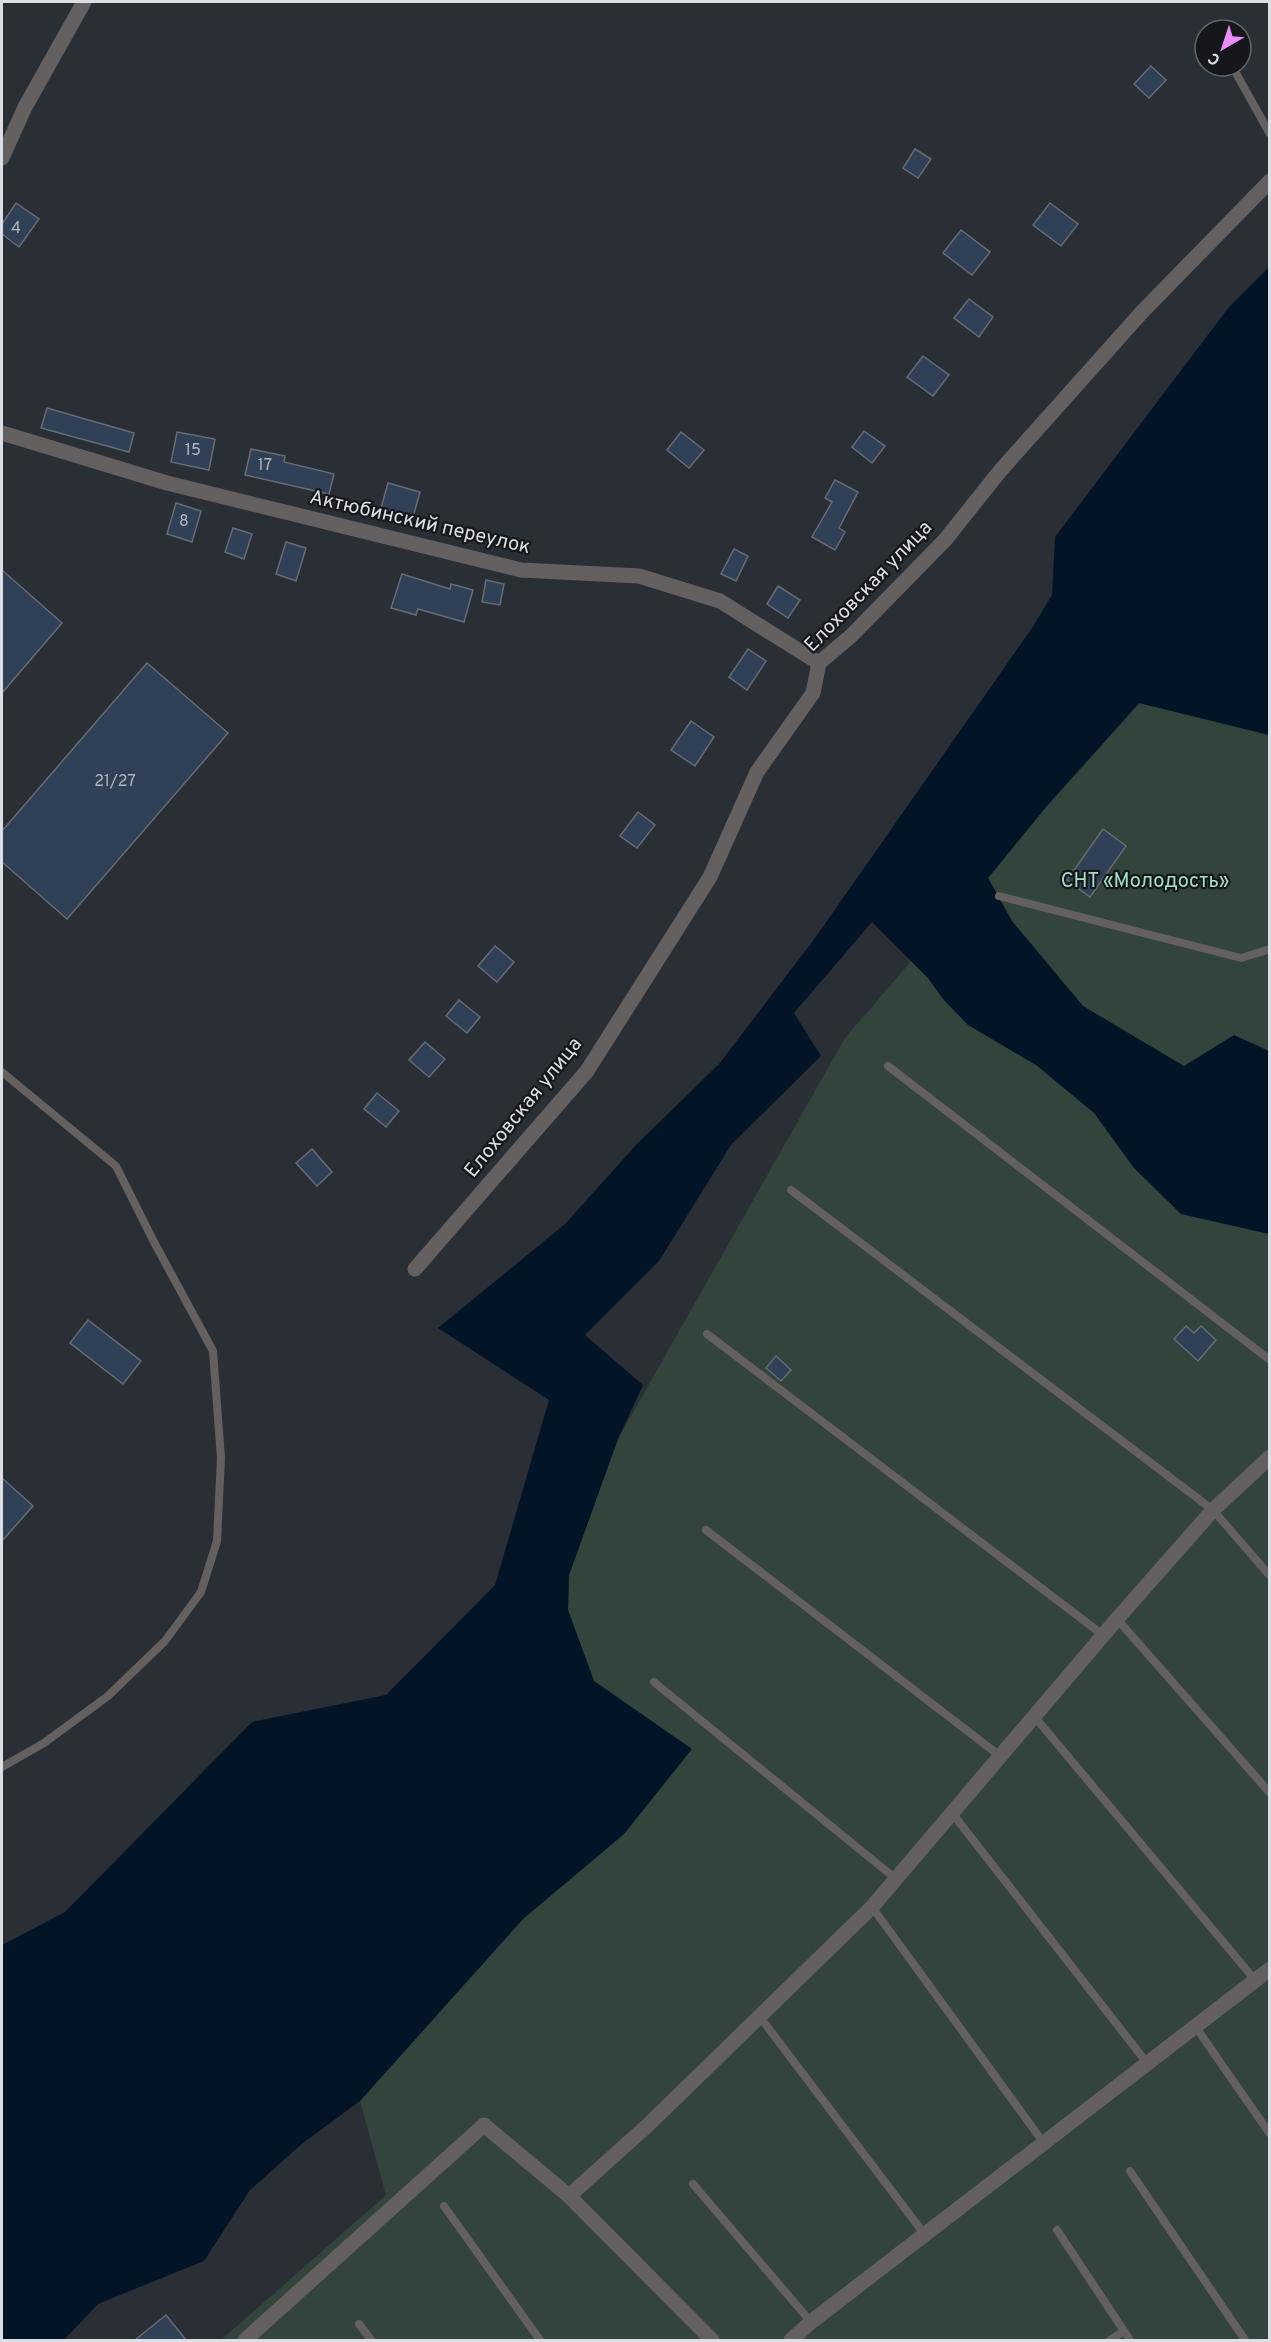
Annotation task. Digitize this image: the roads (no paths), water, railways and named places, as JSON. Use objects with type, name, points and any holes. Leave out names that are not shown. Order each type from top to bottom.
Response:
[{"type":"street","points":[[2,158],[25,107],[84,2]]},
{"type":"street","name":"Елоховская улица","points":[[415,1269],[587,1071],[710,877],[757,772],[813,693],[819,663],[851,636],[945,540],[1000,471],[1142,312],[1269,181]]},
{"type":"street","name":"Актюбинский переулок","points":[[2,433],[167,483],[521,570],[639,576],[720,601],[819,663]]},
{"type":"street","points":[[569,2196],[648,2125],[872,1907],[1103,1635],[1213,1510],[1269,1457]]},
{"type":"street","points":[[791,2340],[811,2322],[1269,1969]]},
{"type":"street","points":[[245,2340],[484,2125],[569,2196],[711,2340]]},
{"type":"lane","points":[[1239,78],[1269,134]]},
{"type":"lane","points":[[999,896],[1241,958],[1269,949]]},
{"type":"lane","points":[[888,1066],[1269,1360]]},
{"type":"lane","points":[[2,1071],[116,1166],[213,1351],[221,1458],[217,1541],[201,1592],[165,1641],[108,1696],[44,1743],[2,1767]]},
{"type":"lane","points":[[791,1190],[1213,1510],[1269,1576]]},
{"type":"lane","points":[[707,1334],[1103,1635]]},
{"type":"lane","points":[[706,1530],[1000,1756]]},
{"type":"lane","points":[[1117,1619],[1269,1793]]},
{"type":"lane","points":[[654,1682],[896,1879]]},
{"type":"lane","points":[[1035,1716],[1255,1980]]},
{"type":"lane","points":[[952,1813],[1147,2063]]},
{"type":"lane","points":[[872,1907],[1043,2142]]},
{"type":"lane","points":[[760,2017],[925,2235]]},
{"type":"lane","points":[[1195,2026],[1269,2134]]},
{"type":"lane","points":[[1130,2171],[1245,2340]]},
{"type":"lane","points":[[693,2184],[811,2322]]},
{"type":"lane","points":[[444,2206],[540,2340]]},
{"type":"lane","points":[[1057,2230],[1130,2340]]},
{"type":"lane","points":[[359,2324],[371,2340]]},
{"type":"lane","points":[[1110,2340],[1124,2331]]},
{"type":"water","points":[[1269,267],[1269,735],[1139,703],[1046,807],[988,878],[1012,921],[1083,1006],[1184,1066],[1234,1035],[1269,1051],[1269,1234],[1181,1214],[1134,1168],[1094,1113],[1036,1065],[968,1025],[943,999],[928,978],[872,922],[794,1013],[821,1056],[731,1145],[659,1261],[585,1335],[643,1385],[618,1439],[569,1575],[568,1610],[594,1681],[692,1749],[624,1834],[523,1919],[360,2101],[303,2143],[250,2190],[204,2261],[98,2304],[64,2340],[2,2340],[2,1945],[65,1912],[252,1722],[386,1695],[495,1585],[549,1400],[438,1328],[565,1224],[636,1145],[719,1064],[815,938],[1032,628],[1052,595],[1055,537],[1229,307]]},
{"type":"park label","name":"СНТ «Молодость»","points":[[1145,882]]}]
